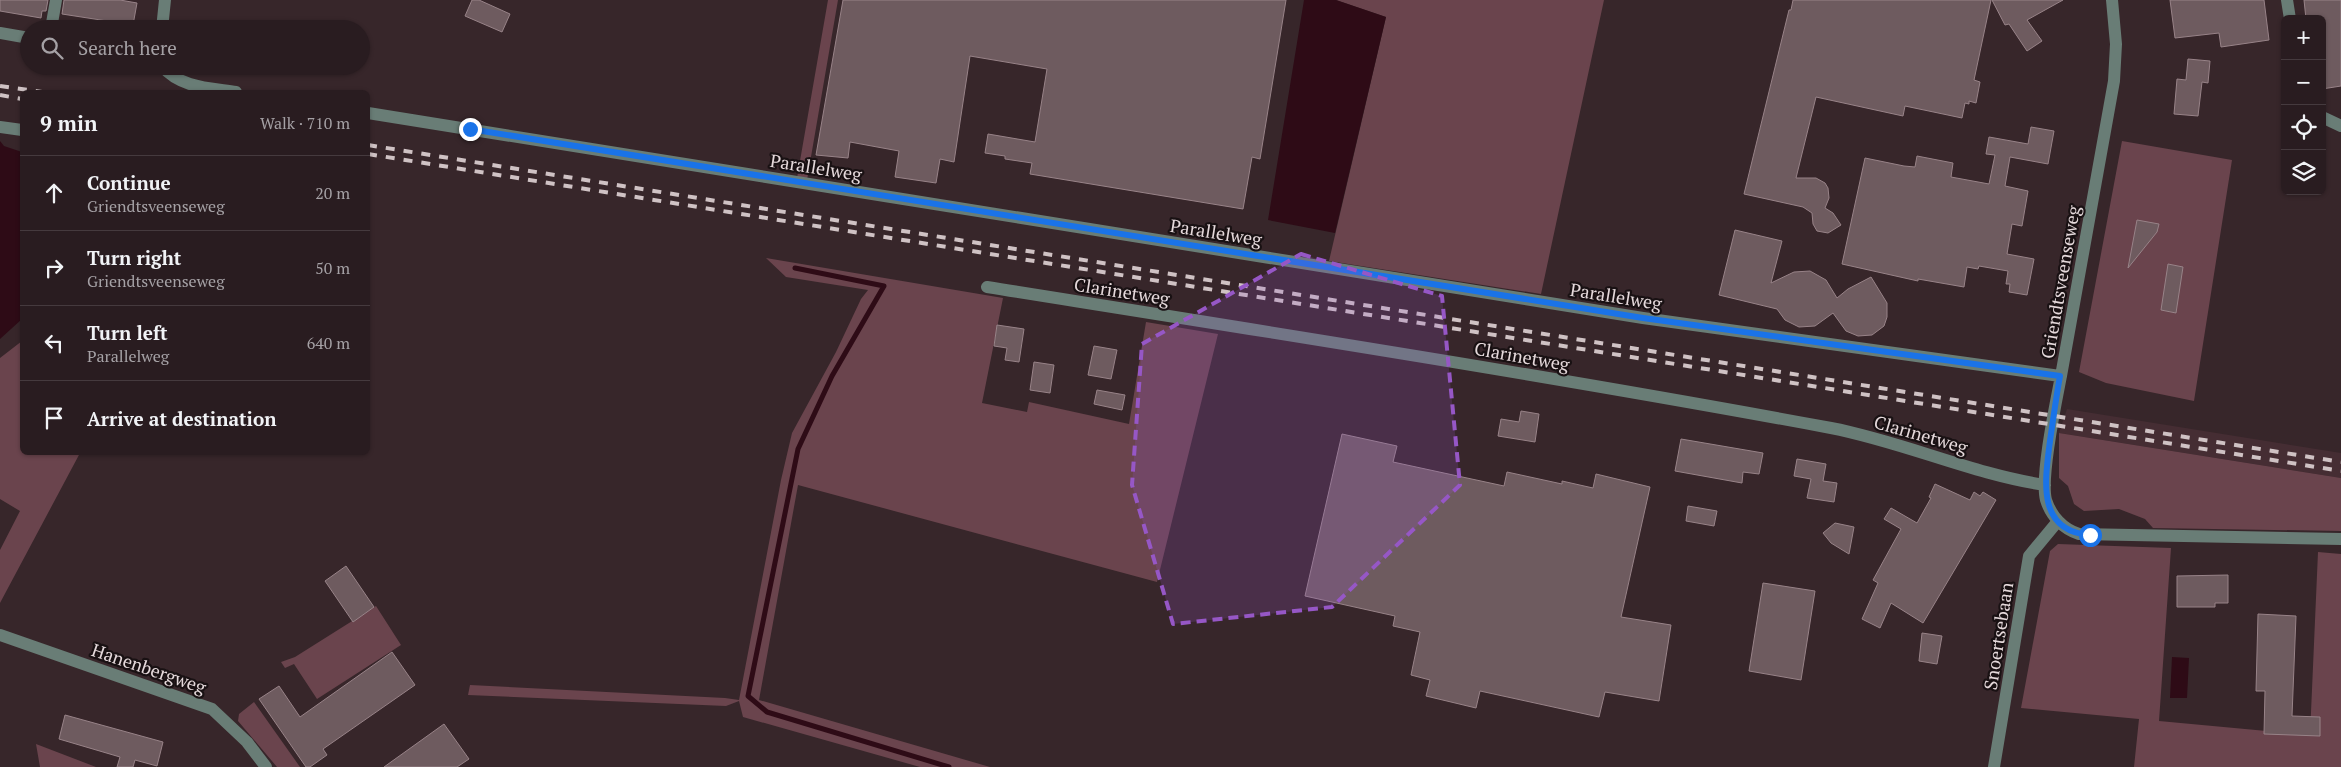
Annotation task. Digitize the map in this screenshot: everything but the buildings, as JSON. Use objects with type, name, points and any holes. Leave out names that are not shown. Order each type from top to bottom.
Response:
[{"type":"street","points":[[53,20],[56,0]]},
{"type":"street","points":[[163,20],[165,0]]},
{"type":"street","name":"Griendtsveenseweg","points":[[2058,521],[2046,501],[2045,486],[2060,376],[2114,81],[2116,44],[2112,0]]},
{"type":"street","points":[[2287,0],[2289,15]]},
{"type":"street","points":[[0,33],[20,36]]},
{"type":"street","points":[[169,75],[192,86],[221,90]]},
{"type":"street","name":"Parallelweg","points":[[370,113],[1633,316],[2060,376]]},
{"type":"street","points":[[2326,119],[2341,126]]},
{"type":"street","points":[[0,127],[20,130]]},
{"type":"street","name":"Clarinetweg","points":[[987,287],[1426,358],[1795,421],[1840,430],[1923,451],[2009,480],[2045,486]]},
{"type":"street","points":[[2058,521],[2069,530],[2090,535],[2341,539]]},
{"type":"street","name":"Snoertsebaan","points":[[1994,767],[2029,556],[2058,521]]},
{"type":"street","name":"Hanenbergweg","points":[[0,635],[212,709],[247,742],[266,767]]},
{"type":"highlighted area","points":[[1301,254],[1442,296],[1460,485],[1332,607],[1173,624],[1132,485],[1142,344]]},
{"type":"shaded area","points":[[828,0],[838,0],[807,180],[797,178]]},
{"type":"shaded area","points":[[1304,0],[1336,0],[1386,17],[1335,233],[1268,220]]},
{"type":"shaded area","points":[[1336,0],[1604,0],[1541,294],[1329,261],[1386,17]]},
{"type":"shaded area","points":[[0,141],[4,146],[20,151],[20,321],[0,339]]},
{"type":"shaded area","points":[[2122,141],[2232,160],[2194,401],[2106,383],[2079,372]]},
{"type":"shaded area","points":[[766,258],[1003,298],[982,403],[1027,412],[1029,402],[1129,424],[1146,322],[1218,334],[1157,582],[798,485],[759,700],[990,767],[920,767],[743,717],[739,701],[726,706],[468,695],[470,685],[739,700],[781,480],[792,433],[836,352],[861,299],[868,290],[786,277]]},
{"type":"shaded area","points":[[20,343],[20,455],[79,455],[0,603],[0,550],[20,511],[0,499],[0,358]]},
{"type":"shaded area","points":[[2067,409],[2341,453],[2341,478],[2059,433]]},
{"type":"shaded area","points":[[2059,433],[2341,478],[2341,531],[2153,528],[2145,519],[2119,509],[2084,511],[2074,504],[2068,486],[2059,478]]},
{"type":"shaded area","points":[[2058,544],[2171,548],[2159,721],[2310,735],[2318,552],[2341,554],[2341,767],[2134,767],[2139,719],[2021,708],[2050,551]]},
{"type":"shaded area","points":[[376,606],[401,645],[317,699],[294,664],[285,668],[281,662],[295,657]]},
{"type":"shaded area","points":[[2172,657],[2189,658],[2187,698],[2170,698]]},
{"type":"shaded area","points":[[254,702],[300,767],[277,767],[238,721],[239,714]]},
{"type":"shaded area","points":[[36,744],[96,767],[40,767]]},
{"type":"waterway","points":[[795,268],[884,286],[832,376],[798,449],[748,696],[767,712],[949,767]]},
{"type":"railway","points":[[0,86],[28,90]]},
{"type":"railway","points":[[0,95],[20,99]]},
{"type":"railway","points":[[370,145],[2341,462]]},
{"type":"railway","points":[[370,154],[2341,471]]},
{"type":"route","points":[[470,129],[1643,318],[2060,376],[2048,456],[2045,486],[2046,501],[2058,521],[2069,530],[2079,534],[2090,535]]}]
